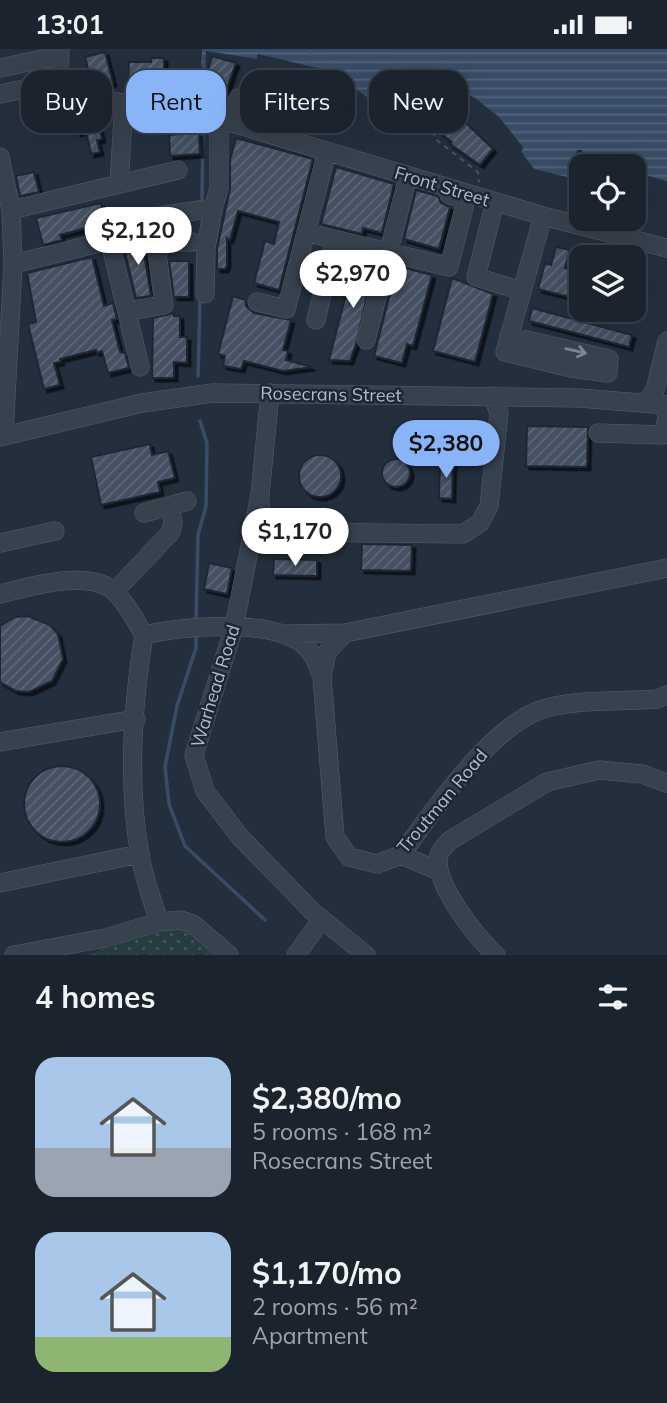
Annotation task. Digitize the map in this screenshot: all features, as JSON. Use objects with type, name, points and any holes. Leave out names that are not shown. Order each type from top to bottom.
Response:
[{"type":"street","points":[[0,68],[53,54]]},
{"type":"street","name":"Front Street","points":[[0,94],[21,90]]},
{"type":"street","points":[[226,108],[239,98],[296,112],[289,140]]},
{"type":"street","name":"Front Street","points":[[112,101],[124,103]]},
{"type":"street","points":[[118,184],[124,103]]},
{"type":"street","name":"Front Street","points":[[226,122],[542,216],[667,248]]},
{"type":"street","points":[[205,294],[205,208],[219,189],[215,133]]},
{"type":"street","points":[[257,302],[286,309],[327,151]]},
{"type":"street","points":[[0,157],[4,192],[11,210],[13,264],[6,287],[2,435]]},
{"type":"street","points":[[11,210],[178,170]]},
{"type":"street","points":[[306,232],[449,267],[466,200],[387,179],[389,170]]},
{"type":"street","points":[[366,340],[406,184]]},
{"type":"street","points":[[495,201],[476,277],[522,291]]},
{"type":"street","points":[[13,264],[109,238],[152,216],[205,208]]},
{"type":"street","points":[[127,311],[164,305],[152,216]]},
{"type":"street","points":[[507,344],[542,216]]},
{"type":"street","points":[[109,238],[140,367]]},
{"type":"street","points":[[316,320],[335,239]]},
{"type":"street","points":[[156,242],[192,242]]},
{"type":"street","points":[[647,402],[655,390],[667,341]]},
{"type":"street","points":[[507,344],[609,359],[608,373],[570,368],[507,344]]},
{"type":"street","name":"Rosecrans Street","points":[[2,435],[142,403],[213,393],[492,396],[667,405]]},
{"type":"street","name":"Warhead Road","points":[[270,393],[260,495],[234,627],[194,755],[205,791],[240,837],[322,919],[366,955]]},
{"type":"street","points":[[260,495],[262,520],[281,532],[463,534],[480,523],[489,506],[499,413],[492,396]]},
{"type":"street","points":[[598,433],[664,435],[667,416]]},
{"type":"street","points":[[115,591],[171,532],[179,504],[144,513]]},
{"type":"street","points":[[0,543],[55,531]]},
{"type":"street","points":[[352,631],[667,568]]},
{"type":"street","points":[[0,594],[61,581],[83,581],[115,591],[144,635],[137,675],[133,786],[139,854],[159,922]]},
{"type":"street","name":"Troutman Road","points":[[144,635],[196,626],[234,627],[281,634],[352,631]]},
{"type":"street","name":"Troutman Road","points":[[322,677],[327,652],[352,631]]},
{"type":"street","name":"Troutman Road","points":[[281,634],[305,646],[317,662],[322,677],[335,837],[349,857],[377,864],[401,855],[499,734],[536,712],[566,705],[657,699],[667,695]]},
{"type":"street","points":[[0,742],[136,719]]},
{"type":"street","points":[[496,955],[485,945],[448,894],[439,871],[439,854],[449,841],[547,782],[599,770],[642,774],[667,783]]},
{"type":"street","points":[[0,883],[139,854]]},
{"type":"street","points":[[401,855],[439,871]]},
{"type":"street","points":[[296,955],[322,919]]},
{"type":"street","points":[[14,955],[105,937],[159,922],[181,920],[194,924],[229,955]]},
{"type":"street","points":[[75,955],[105,937]]},
{"type":"path","points":[[307,65],[312,49]]},
{"type":"path","points":[[436,133],[435,138],[478,172],[480,185]]},
{"type":"green space","points":[[183,928],[195,933],[220,955],[87,955],[147,931]]},
{"type":"water","points":[[202,49],[667,49],[667,181],[646,175],[646,154],[569,154],[567,177],[534,169],[517,146],[468,104],[468,70],[369,70],[369,101],[355,93],[355,70],[297,70],[271,61],[206,51],[205,67],[201,66]]},
{"type":"pier","points":[[258,54],[326,70],[285,70],[256,63]]},
{"type":"pier","points":[[355,88],[369,99],[369,105],[355,97]]},
{"type":"pier","points":[[468,94],[499,117],[523,147],[520,157],[468,110]]},
{"type":"building","points":[[105,52],[110,70],[88,70],[85,57]]},
{"type":"building","points":[[212,56],[236,63],[226,91],[226,70],[208,70]]},
{"type":"building","points":[[151,58],[164,58],[164,70],[129,70],[129,62],[151,62]]},
{"type":"building","points":[[468,125],[493,149],[480,165],[450,144],[452,142],[440,133],[468,133]]},
{"type":"building","points":[[86,133],[100,133],[102,139],[97,140],[100,152],[91,154]]},
{"type":"building","points":[[199,133],[200,154],[170,156],[169,135]]},
{"type":"building","points":[[236,138],[313,159],[279,290],[254,283],[265,241],[274,244],[279,222],[238,211],[230,240],[227,238],[227,265],[225,269],[217,269],[217,249],[230,189],[230,160]]},
{"type":"building","points":[[336,167],[394,184],[382,233],[363,228],[362,234],[321,224]]},
{"type":"building","points":[[34,172],[39,192],[20,196],[16,176]]},
{"type":"building","points":[[416,190],[438,196],[441,203],[450,207],[439,249],[404,239]]},
{"type":"building","points":[[101,203],[106,223],[60,235],[62,240],[43,245],[36,218]]},
{"type":"building","points":[[141,235],[151,296],[136,298],[123,244]]},
{"type":"building","points":[[556,247],[569,250],[565,268],[569,269],[569,297],[538,289],[545,263],[551,265]]},
{"type":"building","points":[[356,256],[375,261],[356,344],[350,361],[329,360]]},
{"type":"building","points":[[92,257],[104,306],[113,303],[117,319],[112,320],[120,352],[125,353],[129,368],[108,373],[102,351],[97,353],[96,350],[54,363],[60,385],[44,389],[28,324],[36,322],[27,273]]},
{"type":"building","points":[[169,261],[189,261],[189,297],[174,297]]},
{"type":"building","points":[[397,266],[432,275],[413,346],[407,344],[402,363],[374,356]]},
{"type":"building","points":[[452,278],[493,294],[475,362],[433,351]]},
{"type":"building","points":[[233,296],[246,300],[246,306],[254,313],[291,320],[283,350],[288,351],[286,360],[312,367],[283,371],[244,361],[241,369],[223,366],[225,356],[218,354]]},
{"type":"building","points":[[532,308],[569,318],[569,322],[584,322],[632,335],[629,347],[529,321]]},
{"type":"building","points":[[174,313],[174,316],[180,316],[180,337],[187,337],[187,363],[174,362],[174,378],[152,378],[153,318]]},
{"type":"building","points":[[527,426],[588,427],[587,467],[526,466]]},
{"type":"building","points":[[150,444],[152,455],[168,451],[175,478],[158,482],[160,492],[101,505],[91,457]]},
{"type":"building","points":[[320,455],[335,461],[341,476],[335,491],[320,497],[305,491],[299,476],[305,461]]},
{"type":"building","points":[[396,459],[406,463],[410,473],[406,483],[396,487],[386,483],[382,473],[386,463]]},
{"type":"building","points":[[440,461],[453,461],[452,499],[439,498]]},
{"type":"building","points":[[362,544],[412,545],[411,571],[361,570]]},
{"type":"building","points":[[274,559],[317,560],[317,576],[273,575]]},
{"type":"building","points":[[209,563],[232,568],[227,594],[204,589]]},
{"type":"building","points":[[28,616],[50,625],[58,634],[63,659],[52,681],[29,692],[16,691],[0,682],[0,626],[15,617]]},
{"type":"building","points":[[62,766],[77,769],[89,777],[97,789],[100,804],[97,819],[89,831],[77,839],[62,842],[47,839],[35,831],[27,819],[24,804],[27,789],[35,777],[47,769]]},
{"type":"waterway","points":[[204,63],[204,70]]},
{"type":"waterway","points":[[202,203],[203,133]]},
{"type":"waterway","points":[[198,376],[200,298]]},
{"type":"waterway","points":[[196,621],[198,535],[206,506],[207,443],[200,421]]},
{"type":"waterway","points":[[196,632],[196,648],[177,706],[165,767],[169,804],[185,846],[265,920]]}]
